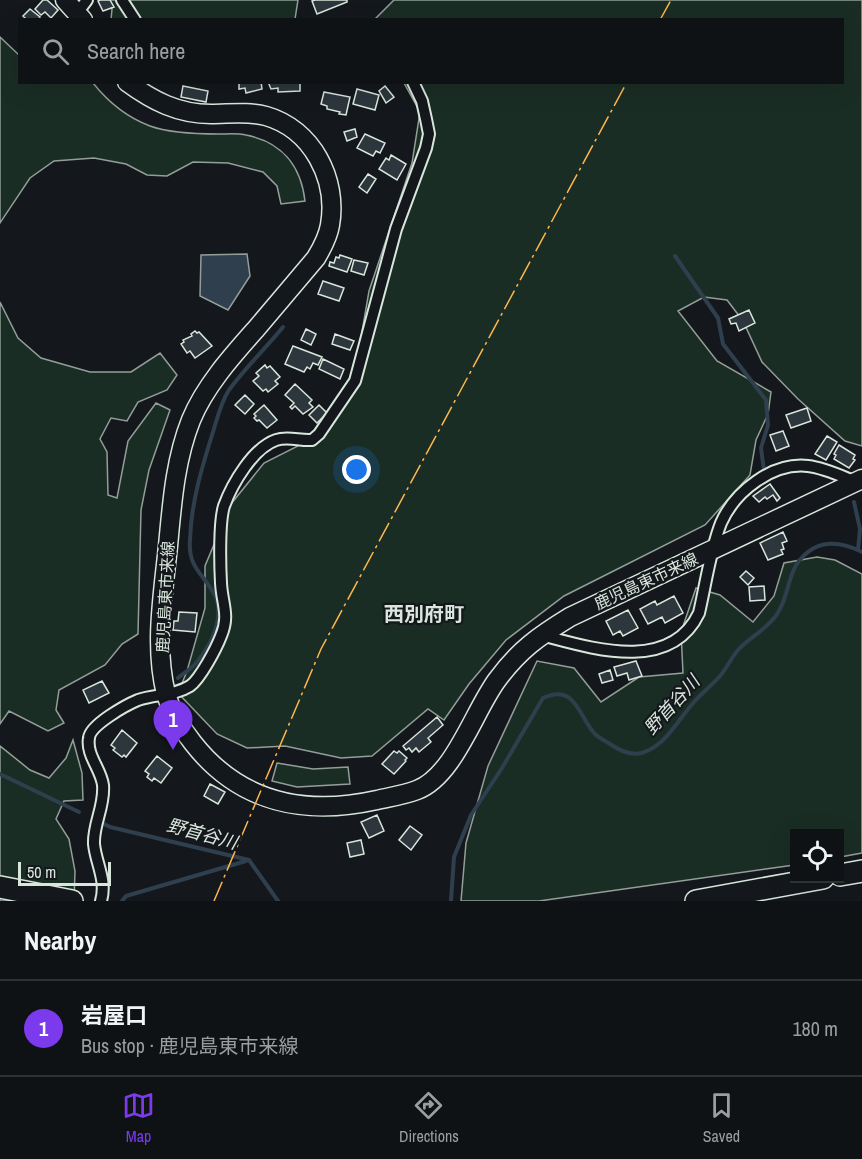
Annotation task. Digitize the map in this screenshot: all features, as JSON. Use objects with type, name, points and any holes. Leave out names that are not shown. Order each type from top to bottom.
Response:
[{"type":"highway","points":[[844,874],[862,871]]},
{"type":"highway","points":[[696,901],[800,883]]},
{"type":"highway","points":[[0,887],[72,901]]},
{"type":"main road","name":"鹿児島東市来線","points":[[130,84],[149,98],[180,110],[198,114],[251,113],[282,123],[296,132],[311,147],[328,178],[332,194],[330,226],[316,258],[226,364],[192,418],[182,444],[171,513],[162,609],[162,667],[166,694],[183,730],[202,755],[221,773],[240,785],[266,799],[283,804],[309,807],[369,802],[419,789],[439,775],[496,681],[525,647],[541,635],[570,617],[860,482]]},
{"type":"street","points":[[122,0],[134,18]]},
{"type":"street","points":[[101,901],[104,891],[94,841],[103,803],[103,786],[89,750],[92,729],[136,701],[176,693],[192,684],[207,662],[225,626],[226,613],[221,577],[224,507],[246,465],[261,447],[275,440],[286,438],[312,440],[319,434],[355,381],[396,229],[429,134],[422,100],[414,84]]},
{"type":"street","points":[[541,635],[596,649],[618,652],[666,645],[681,637],[692,626],[699,613],[721,524],[729,509],[751,485],[778,469],[808,466],[860,482]]},
{"type":"green space","points":[[108,0],[298,0],[295,18],[111,18],[112,9]]},
{"type":"green space","points":[[394,0],[862,0],[862,446],[845,441],[798,399],[762,362],[743,321],[727,300],[704,297],[678,311],[717,361],[771,392],[768,414],[756,440],[750,475],[705,525],[564,596],[506,640],[469,684],[444,720],[428,709],[372,756],[341,758],[285,746],[247,748],[217,734],[178,693],[187,671],[205,608],[205,566],[231,504],[264,463],[298,446],[344,404],[357,361],[369,291],[412,163],[420,112],[405,84],[844,84],[844,18],[376,18]]},
{"type":"green space","points":[[0,37],[18,54],[18,84],[94,84],[118,109],[150,126],[184,133],[243,134],[270,143],[288,158],[294,167],[303,188],[305,201],[281,204],[277,186],[263,172],[228,163],[193,162],[167,176],[147,175],[126,164],[94,158],[54,161],[30,178],[0,223]]},
{"type":"green space","points":[[0,302],[18,338],[41,358],[90,372],[131,372],[160,353],[177,375],[167,390],[138,402],[127,421],[111,418],[100,439],[107,452],[108,495],[117,498],[128,441],[156,403],[170,410],[149,470],[141,510],[138,634],[122,644],[105,665],[59,690],[56,710],[64,723],[48,731],[9,711],[0,724]]},
{"type":"green space","points":[[817,557],[835,560],[862,574],[862,853],[844,856],[844,829],[790,829],[790,866],[539,901],[461,901],[466,843],[488,766],[537,661],[574,668],[601,702],[639,677],[683,673],[681,632],[696,588],[720,595],[753,622],[774,596],[784,563]]},
{"type":"green space","points":[[73,740],[82,773],[83,800],[64,801],[56,819],[69,839],[75,871],[74,901],[0,901],[0,746],[30,770],[49,778],[66,758]]},
{"type":"green space","points":[[277,763],[313,769],[348,767],[350,784],[297,787],[272,781]]},
{"type":"water","points":[[247,254],[250,276],[228,310],[200,296],[201,255]]},
{"type":"building","points":[[43,0],[47,0],[58,10],[51,18],[45,12],[41,15],[35,9]]},
{"type":"building","points":[[110,0],[114,7],[103,11],[98,1]]},
{"type":"building","points":[[347,0],[347,2],[317,14],[312,1]]},
{"type":"building","points":[[30,9],[40,17],[25,18],[23,16]]},
{"type":"building","points":[[239,84],[261,84],[262,89],[246,93],[245,88],[239,89]]},
{"type":"building","points":[[269,84],[300,84],[300,91],[278,92],[278,88],[271,89]]},
{"type":"building","points":[[183,86],[208,91],[206,102],[181,97]]},
{"type":"building","points":[[385,86],[394,97],[386,103],[379,91]]},
{"type":"building","points":[[357,89],[379,95],[375,110],[353,104]]},
{"type":"building","points":[[324,92],[350,97],[346,115],[327,109],[327,106],[321,104]]},
{"type":"building","points":[[355,129],[357,137],[347,141],[344,132]]},
{"type":"building","points":[[365,134],[385,143],[380,153],[376,151],[373,156],[357,148]]},
{"type":"building","points":[[391,155],[406,164],[397,180],[379,169],[386,158],[389,160]]},
{"type":"building","points":[[368,174],[376,179],[367,193],[359,187]]},
{"type":"building","points":[[340,255],[352,259],[347,272],[329,266],[330,262],[334,263],[336,257],[339,258]]},
{"type":"building","points":[[354,260],[368,263],[364,275],[351,271]]},
{"type":"building","points":[[323,281],[344,288],[339,301],[318,294]]},
{"type":"building","points":[[749,310],[755,323],[739,331],[736,323],[731,324],[729,319]]},
{"type":"building","points":[[306,329],[316,334],[311,345],[301,340]]},
{"type":"building","points":[[195,331],[199,332],[212,346],[195,358],[190,351],[187,353],[181,344]]},
{"type":"building","points":[[335,334],[354,341],[350,350],[332,344]]},
{"type":"building","points":[[293,346],[322,357],[318,365],[313,363],[310,369],[307,367],[304,372],[285,364]]},
{"type":"building","points":[[323,359],[344,369],[340,379],[319,369]]},
{"type":"building","points":[[265,365],[267,368],[270,366],[280,377],[275,381],[278,384],[268,392],[266,389],[263,391],[253,381],[259,376],[256,373]]},
{"type":"building","points":[[295,384],[312,400],[309,403],[313,407],[303,414],[295,406],[292,409],[290,407],[294,403],[285,395]]},
{"type":"building","points":[[245,395],[254,404],[245,414],[235,405]]},
{"type":"building","points":[[264,405],[277,420],[267,428],[254,418],[256,416],[254,414]]},
{"type":"building","points":[[319,405],[327,413],[317,423],[309,415]]},
{"type":"building","points":[[807,408],[811,421],[791,428],[786,415]]},
{"type":"building","points":[[783,431],[789,446],[776,451],[770,435]]},
{"type":"building","points":[[827,436],[837,442],[826,460],[815,454]]},
{"type":"building","points":[[839,445],[855,455],[853,459],[855,460],[849,468],[834,459]]},
{"type":"building","points":[[770,484],[780,498],[777,501],[773,495],[759,502],[753,496]]},
{"type":"building","points":[[783,532],[787,541],[782,543],[783,554],[768,560],[760,543]]},
{"type":"building","points":[[746,571],[754,578],[748,585],[740,577]]},
{"type":"building","points":[[764,586],[765,600],[750,601],[749,587]]},
{"type":"building","points":[[674,596],[683,613],[665,623],[662,617],[648,624],[640,609],[655,601],[657,605]]},
{"type":"building","points":[[628,610],[638,628],[623,636],[620,631],[613,635],[606,621]]},
{"type":"building","points":[[179,612],[197,613],[195,632],[173,630],[174,621],[178,621]]},
{"type":"building","points":[[636,661],[642,676],[629,680],[627,673],[617,676],[614,667]]},
{"type":"building","points":[[610,670],[613,680],[602,683],[599,674]]},
{"type":"building","points":[[102,681],[109,693],[89,703],[83,690]]},
{"type":"building","points":[[437,717],[443,725],[428,738],[431,742],[419,752],[416,748],[412,752],[409,748],[406,750],[403,746]]},
{"type":"building","points":[[122,730],[137,743],[126,757],[124,755],[122,757],[113,750],[115,748],[111,745]]},
{"type":"building","points":[[394,751],[397,753],[399,751],[407,758],[394,774],[382,764]]},
{"type":"building","points":[[157,756],[172,768],[161,783],[154,778],[152,781],[147,777],[149,774],[145,771]]},
{"type":"building","points":[[210,784],[225,792],[218,804],[204,796]]},
{"type":"building","points":[[377,815],[384,831],[369,838],[361,822]]},
{"type":"building","points":[[410,826],[422,835],[411,850],[399,840]]},
{"type":"building","points":[[361,840],[364,854],[350,857],[347,843]]},
{"type":"waterway","points":[[675,256],[718,318],[723,344],[766,400],[768,425],[761,448],[764,471]]},
{"type":"waterway","points":[[178,678],[202,656],[212,639],[218,620],[217,601],[193,563],[190,549],[192,512],[205,458],[226,395],[283,327]]},
{"type":"waterway","points":[[854,502],[860,529],[858,550]]},
{"type":"waterway","name":"野首谷川","points":[[451,901],[454,857],[471,815],[543,698],[554,695],[569,698],[589,727],[600,738],[624,752],[643,753],[666,737],[694,702],[720,676],[738,650],[775,617],[781,608],[793,571],[804,555],[826,544],[851,547],[862,552]]},
{"type":"waterway","name":"野首谷川","points":[[0,774],[79,812]]},
{"type":"waterway","name":"野首谷川","points":[[100,822],[110,827],[249,860],[278,901]]},
{"type":"waterway","points":[[122,901],[126,896],[246,861]]},
{"type":"power","points":[[661,18],[671,0]]},
{"type":"power","points":[[214,901],[321,649],[626,84]]},
{"type":"place","name":"岩屋口","points":[[173,750]]},
{"type":"district","name":"西別府町","points":[[424,614]]}]
